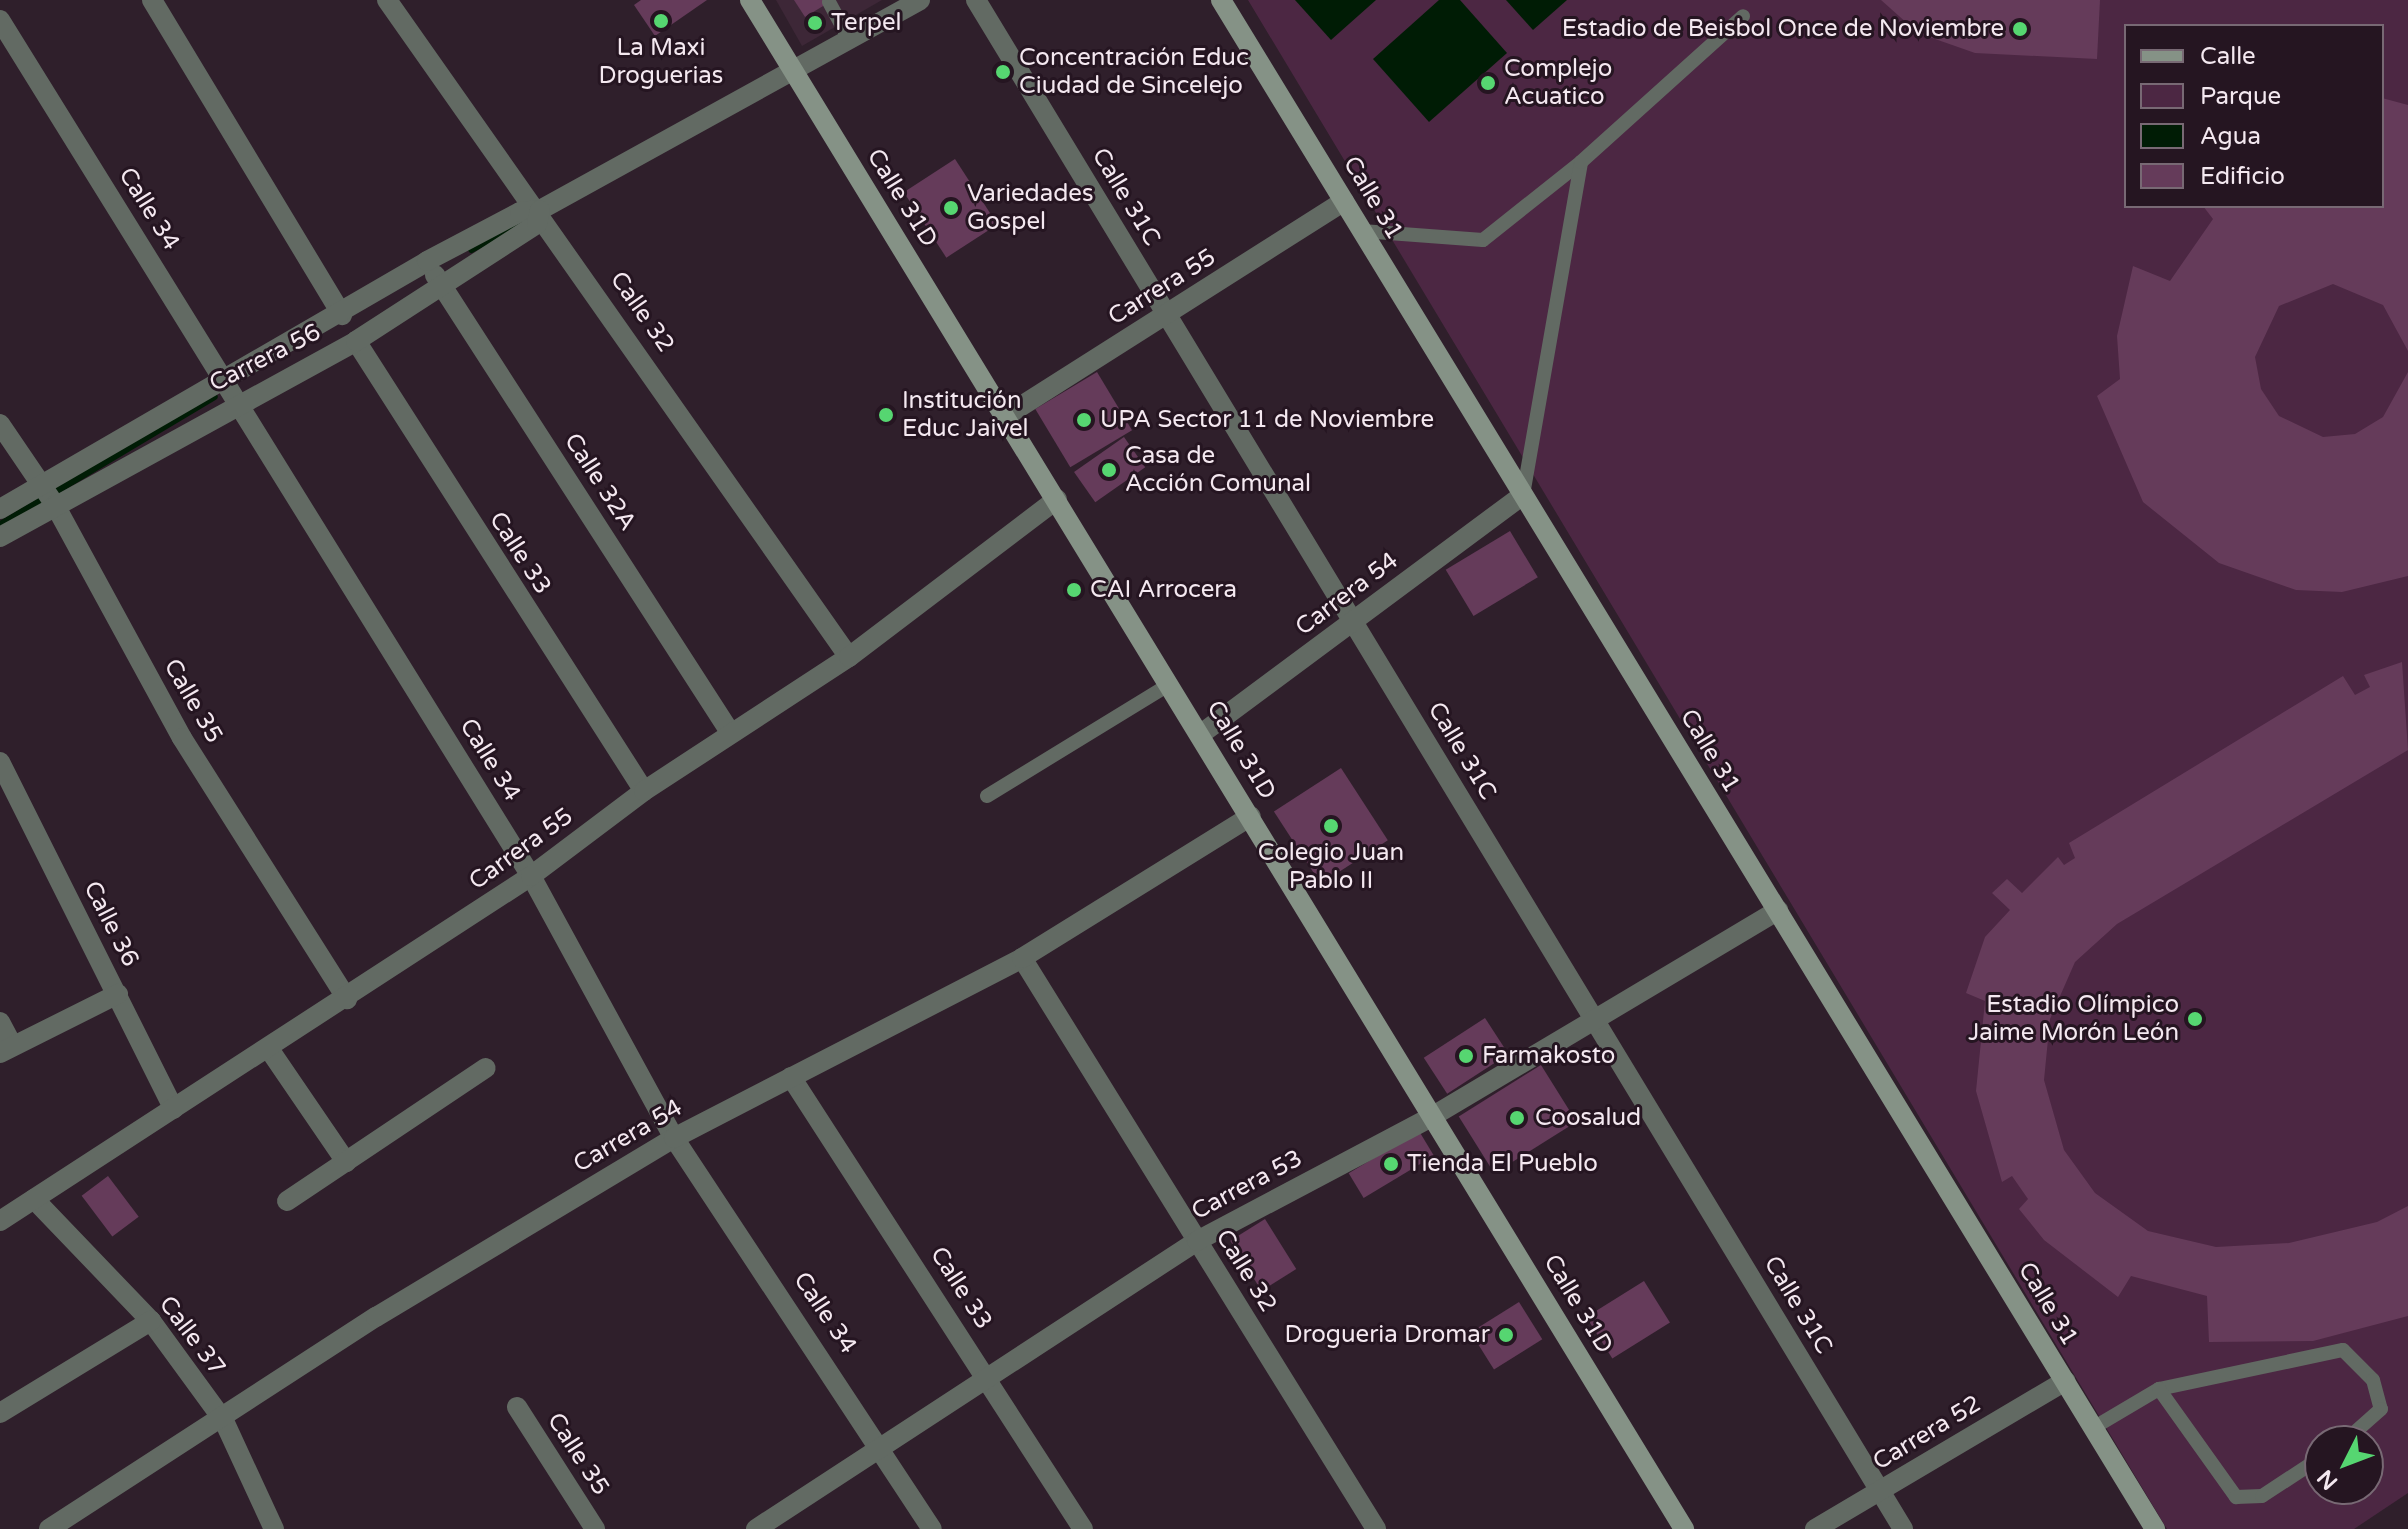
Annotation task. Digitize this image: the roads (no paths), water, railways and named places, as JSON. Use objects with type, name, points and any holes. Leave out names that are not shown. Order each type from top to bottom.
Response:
[{"type":"street","points":[[152,0],[342,314]]},
{"type":"street","name":"Calle 32","points":[[387,0],[540,210],[849,657]]},
{"type":"street","name":"Calle 31D","points":[[750,0],[1007,415],[1684,1529]]},
{"type":"street","name":"Carrera 56","points":[[0,509],[49,494],[356,341],[433,271],[520,212],[540,210],[920,0]]},
{"type":"street","name":"Calle 31C","points":[[976,0],[1903,1529]]},
{"type":"street","name":"Calle 31","points":[[1221,0],[2155,1529]]},
{"type":"street","name":"Calle 34","points":[[0,20],[531,876],[674,1138],[882,1444],[932,1529]]},
{"type":"street","name":"Carrera 55","points":[[1007,415],[1344,201]]},
{"type":"street","name":"Carrera 56","points":[[0,537],[49,494],[223,379],[342,314],[537,224],[540,210]]},
{"type":"street","name":"Calle 32A","points":[[433,271],[730,732]]},
{"type":"street","name":"Calle 33","points":[[356,341],[644,791]]},
{"type":"street","name":"Calle 35","points":[[0,424],[49,494],[182,738],[347,999]]},
{"type":"street","name":"Carrera 54","points":[[1201,734],[1523,495]]},
{"type":"street","name":"Carrera 55","points":[[0,1221],[347,999],[531,876],[644,791],[849,657],[1057,499]]},
{"type":"street","name":"Calle 36","points":[[0,762],[174,1109]]},
{"type":"street","name":"Carrera 54","points":[[49,1529],[224,1421],[376,1317],[674,1138],[1022,958],[1251,816]]},
{"type":"street","name":"Carrera 53","points":[[756,1529],[985,1374],[1197,1241],[1433,1116],[1778,910]]},
{"type":"street","name":"Calle 32","points":[[1022,958],[1376,1529]]},
{"type":"street","points":[[0,1022],[6,1049],[118,994]]},
{"type":"street","points":[[269,1049],[346,1162]]},
{"type":"street","points":[[287,1201],[486,1068]]},
{"type":"street","name":"Calle 33","points":[[791,1077],[1083,1529]]},
{"type":"street","name":"Calle 37","points":[[34,1199],[151,1321],[224,1421],[274,1529]]},
{"type":"street","points":[[0,1413],[151,1321]]},
{"type":"street","name":"Carrera 52","points":[[1815,1529],[2065,1381]]},
{"type":"street","name":"Calle 35","points":[[517,1407],[595,1529]]},
{"type":"lane","points":[[829,2],[849,39]]},
{"type":"lane","points":[[1362,231],[1483,240],[1581,162],[1743,16]]},
{"type":"lane","points":[[1523,495],[1581,162]]},
{"type":"lane","points":[[987,796],[1170,684]]},
{"type":"lane","points":[[2093,1428],[2159,1389],[2343,1350],[2373,1380],[2381,1409],[2363,1425]]},
{"type":"lane","points":[[2159,1389],[2236,1497],[2262,1496],[2304,1468]]},
{"type":"water","points":[[1295,0],[1376,0],[1331,40]]},
{"type":"water","points":[[1439,0],[1460,0],[1507,53],[1429,122],[1373,59]]},
{"type":"water","points":[[1506,0],[1567,0],[1533,30]]},
{"type":"waterway","points":[[471,249],[521,223]]},
{"type":"waterway","points":[[0,524],[214,396]]},
{"type":"place","name":"La Maxi Droguerias","points":[[661,21]]},
{"type":"place","name":"Terpel","points":[[815,23]]},
{"type":"place","name":"Estadio de Beisbol Once de Noviembre","points":[[2020,29]]},
{"type":"place","name":"Concentración Educ Ciudad de Sincelejo","points":[[1003,72]]},
{"type":"place","name":"Complejo Acuatico","points":[[1488,83]]},
{"type":"place","name":"Variedades Gospel","points":[[951,208]]},
{"type":"place","name":"Institución Educ Jaivel","points":[[886,415]]},
{"type":"place","name":"UPA Sector 11 de Noviembre","points":[[1084,420]]},
{"type":"place","name":"Casa de Acción Comunal","points":[[1109,470]]},
{"type":"place","name":"CAI Arrocera","points":[[1074,590]]},
{"type":"place","name":"Colegio Juan Pablo II","points":[[1331,826]]},
{"type":"place","name":"Estadio Olímpico Jaime Morón León","points":[[2195,1019]]},
{"type":"place","name":"Farmakosto","points":[[1466,1056]]},
{"type":"place","name":"Coosalud","points":[[1517,1118]]},
{"type":"place","name":"Tienda El Pueblo","points":[[1391,1164]]},
{"type":"place","name":"Drogueria Dromar","points":[[1506,1335]]}]
